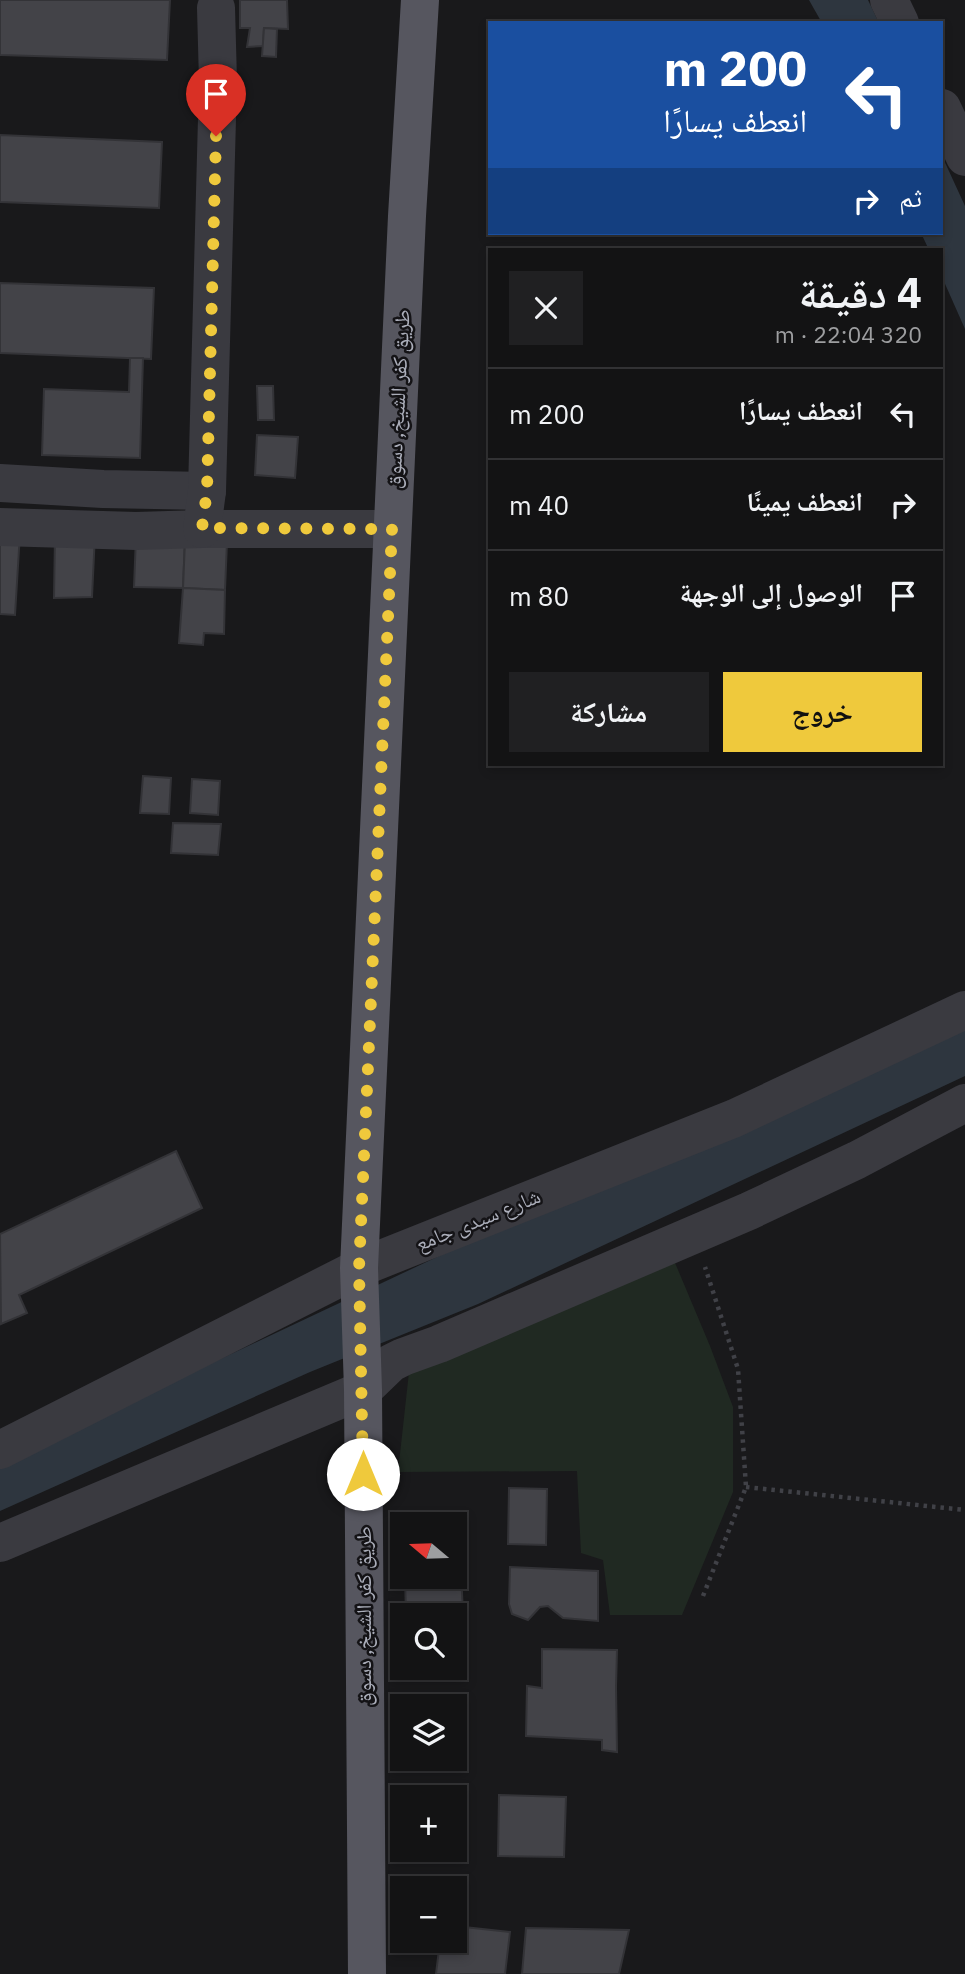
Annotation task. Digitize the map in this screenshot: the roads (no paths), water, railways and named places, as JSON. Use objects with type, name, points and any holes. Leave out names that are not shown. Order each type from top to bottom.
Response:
[{"type":"main road","name":"طريق كفر الشيخ, دسوق","points":[[367,1974],[363,1390],[359,1268],[392,529],[420,0]]},
{"type":"street","points":[[889,0],[899,21]]},
{"type":"street","points":[[202,528],[207,491],[218,81],[216,8]]},
{"type":"street","points":[[943,110],[965,157]]},
{"type":"street","points":[[0,483],[207,491]]},
{"type":"street","points":[[0,527],[136,531],[202,528],[392,529]]},
{"type":"street","name":"شارع سيدى جامع","points":[[0,1450],[359,1268],[735,1118],[965,1010]]},
{"type":"street","points":[[0,1543],[363,1390],[381,1371],[402,1357],[439,1344],[804,1186],[965,1103]]}]
